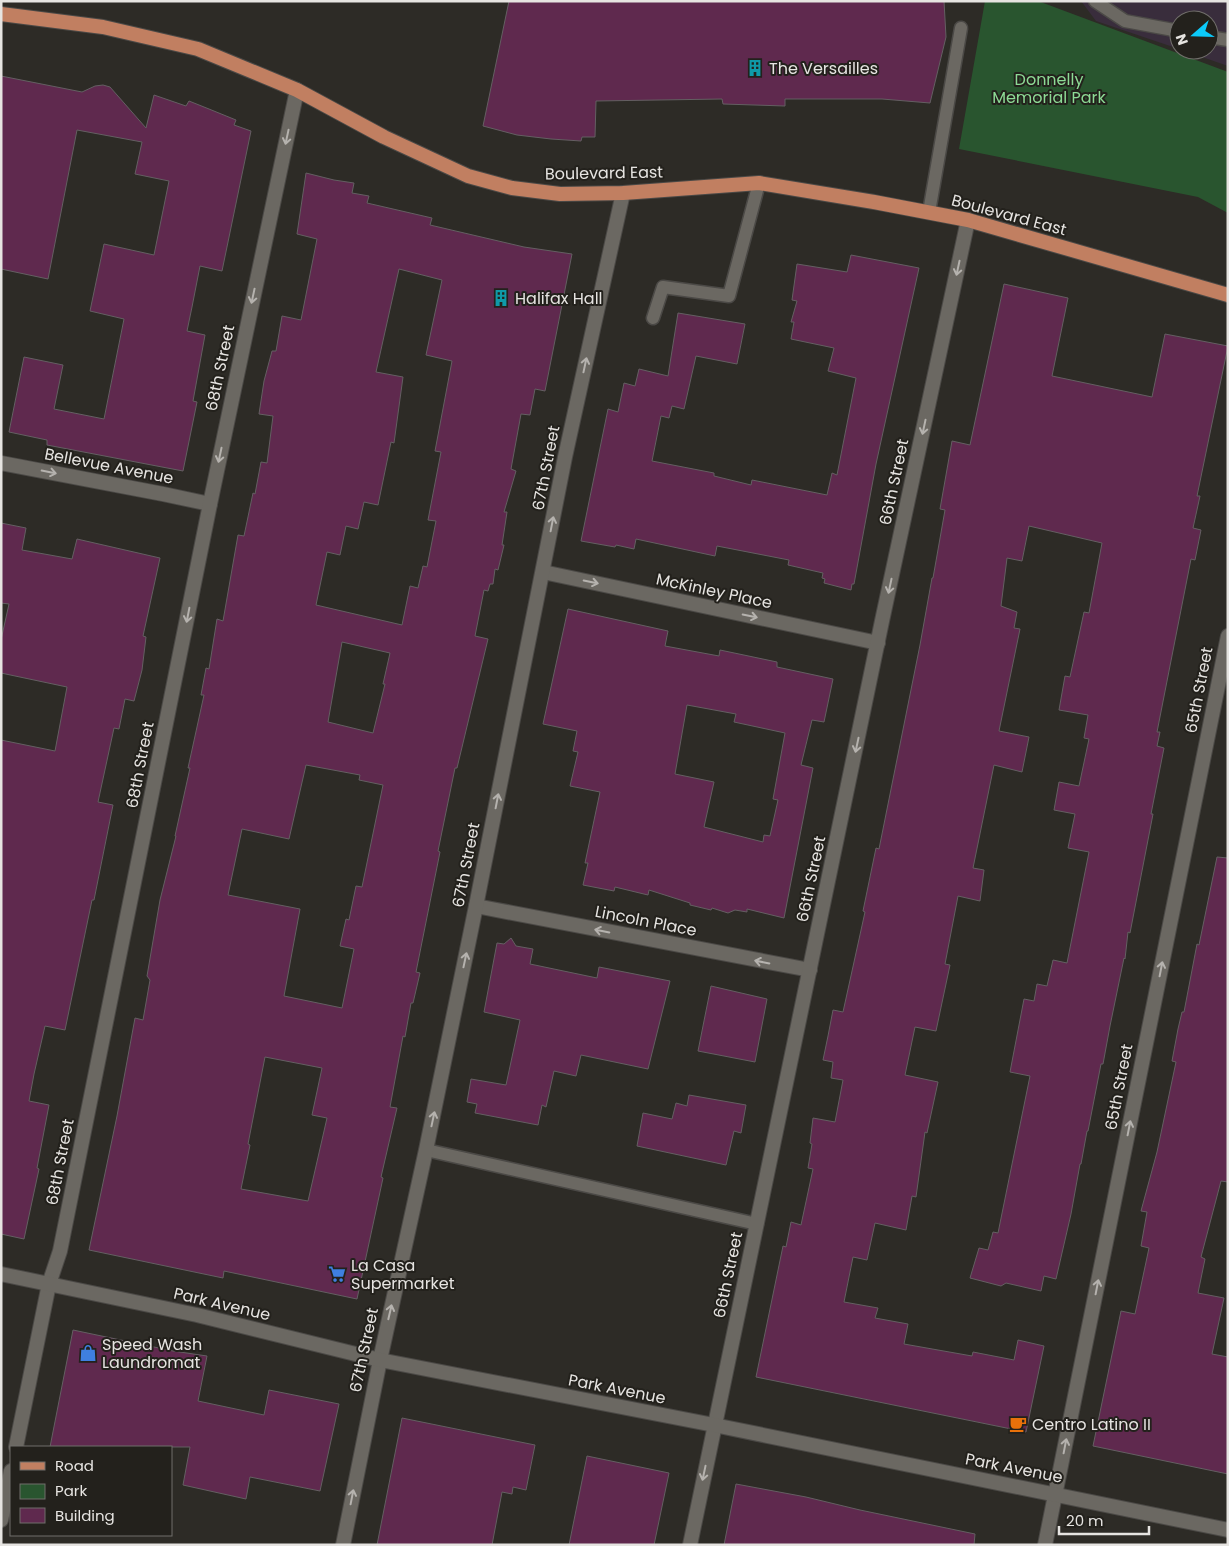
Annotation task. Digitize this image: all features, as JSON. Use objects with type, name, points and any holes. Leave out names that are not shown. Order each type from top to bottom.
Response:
[{"type":"main road","name":"Boulevard East","points":[[1,14],[103,27],[198,49],[297,90],[384,137],[468,176],[512,188],[560,194],[623,193],[759,183],[968,220],[1228,295]]},
{"type":"street","name":"68th Street","points":[[16,1446],[49,1284],[60,1252],[210,504],[297,90]]},
{"type":"street","name":"67th Street","points":[[343,1545],[476,906],[565,458],[623,193]]},
{"type":"street","name":"66th Street","points":[[690,1545],[968,220]]},
{"type":"street","name":"Bellevue Avenue","points":[[1,462],[210,504]]},
{"type":"street","name":"McKinley Place","points":[[543,572],[878,643]]},
{"type":"street","name":"65th Street","points":[[1045,1545],[1228,636]]},
{"type":"street","name":"Lincoln Place","points":[[476,906],[810,970]]},
{"type":"street","name":"Park Avenue","points":[[1,1274],[197,1315],[380,1360],[714,1425],[1228,1530]]},
{"type":"street","points":[[1,1520],[10,1476]]},
{"type":"lane","points":[[1095,1],[1125,21],[1169,29]]},
{"type":"lane","points":[[929,212],[961,28]]},
{"type":"lane","points":[[653,318],[663,287],[729,296],[759,183]]},
{"type":"lane","points":[[426,1150],[757,1224]]},
{"type":"shaded area","points":[[1081,1],[1228,1],[1228,66],[1211,60],[1219,60],[1219,10],[1169,10],[1169,46],[1096,21]]},
{"type":"green space","name":"Donnelly Memorial Park","points":[[985,1],[1038,1],[1169,50],[1169,60],[1196,60],[1228,72],[1228,213],[1198,197],[959,149]]},
{"type":"building","name":"The Versailles","points":[[509,1],[944,1],[946,37],[930,103],[882,99],[785,99],[785,106],[723,104],[722,99],[596,101],[595,137],[582,137],[581,141],[551,139],[517,135],[483,126]]},
{"type":"building","points":[[1,76],[82,92],[95,86],[103,85],[110,87],[146,128],[154,95],[186,106],[189,101],[236,120],[234,125],[251,131],[222,271],[200,266],[187,331],[205,335],[193,401],[197,402],[183,471],[47,445],[47,440],[9,432],[24,357],[63,365],[54,409],[104,419],[124,319],[90,311],[104,244],[154,255],[169,181],[135,174],[142,142],[77,130],[48,279],[1,269]]},
{"type":"building","points":[[306,173],[354,183],[352,193],[369,196],[367,203],[432,218],[430,225],[524,247],[572,254],[545,391],[535,389],[530,415],[521,414],[511,469],[516,471],[504,512],[507,512],[502,545],[504,545],[498,570],[495,569],[493,584],[490,584],[488,591],[484,590],[475,636],[488,639],[457,768],[455,768],[438,851],[440,852],[416,972],[420,973],[413,1003],[411,1003],[405,1037],[403,1036],[390,1107],[397,1108],[381,1177],[383,1178],[357,1299],[224,1271],[223,1278],[89,1250],[135,1018],[143,1020],[150,980],[147,976],[160,900],[190,768],[188,768],[204,695],[201,695],[206,668],[209,669],[217,619],[223,621],[238,535],[244,536],[261,462],[267,463],[273,416],[259,414],[264,381],[272,351],[276,351],[282,316],[301,320],[317,239],[297,234]],"holes":[[[399,269],[442,280],[426,355],[452,361],[435,451],[441,452],[428,520],[436,521],[427,567],[423,566],[418,588],[410,586],[402,625],[316,605],[327,552],[340,555],[346,526],[358,529],[364,502],[378,505],[391,442],[394,443],[403,377],[376,372]],[[342,642],[390,653],[383,684],[385,684],[373,733],[328,722]],[[306,765],[360,775],[359,780],[383,785],[362,887],[356,886],[349,920],[346,919],[340,946],[354,949],[342,1008],[284,996],[300,909],[228,895],[242,829],[289,839]],[[265,1057],[322,1068],[312,1115],[327,1118],[308,1201],[241,1189],[250,1145],[248,1144]]]},
{"type":"building","points":[[851,255],[919,268],[876,464],[854,584],[852,584],[851,590],[824,583],[823,573],[788,565],[789,560],[717,546],[715,556],[636,539],[634,549],[581,541],[608,409],[618,412],[624,383],[635,386],[639,369],[668,376],[678,313],[745,324],[737,364],[696,356],[684,409],[672,406],[669,418],[661,416],[652,461],[714,473],[714,476],[751,485],[752,480],[827,495],[832,473],[837,475],[856,378],[828,371],[834,348],[791,339],[794,322],[791,322],[797,301],[792,300],[797,264],[847,272]]},
{"type":"building","points":[[1004,284],[1068,298],[1052,376],[1152,397],[1165,334],[1228,346],[1197,496],[1200,496],[1193,528],[1201,530],[1195,560],[1191,559],[1157,732],[1160,732],[1157,746],[1164,748],[1151,814],[1153,814],[1130,933],[1128,932],[1125,959],[1056,1279],[1044,1276],[1041,1291],[1006,1283],[1001,1286],[970,1278],[979,1248],[988,1250],[993,1232],[998,1233],[1030,1076],[1010,1072],[1024,999],[1034,1001],[1037,984],[1047,986],[1053,960],[1067,963],[1089,852],[1068,848],[1075,814],[1054,810],[1059,782],[1079,786],[1089,739],[1084,738],[1088,715],[1059,710],[1065,676],[1070,677],[1084,612],[1089,613],[1102,543],[1029,526],[1022,561],[1007,558],[1001,606],[1017,612],[1014,628],[1020,629],[999,731],[1029,737],[1022,772],[994,765],[973,868],[984,870],[980,901],[958,896],[945,964],[950,965],[936,1031],[915,1027],[905,1075],[938,1082],[927,1133],[925,1132],[916,1197],[912,1196],[906,1230],[875,1223],[867,1260],[853,1257],[844,1302],[878,1308],[875,1318],[908,1324],[904,1344],[972,1356],[973,1352],[1014,1360],[1018,1340],[1044,1346],[1026,1432],[756,1377],[783,1246],[786,1247],[791,1222],[801,1225],[813,1169],[808,1168],[812,1144],[810,1143],[813,1118],[835,1122],[843,1080],[831,1078],[833,1062],[823,1060],[833,1010],[843,1012],[865,912],[863,911],[876,848],[879,849],[933,578],[945,510],[940,509],[952,441],[970,445]]},
{"type":"building","points":[[1,523],[26,528],[22,550],[72,559],[77,539],[160,558],[143,636],[146,637],[142,670],[134,701],[125,699],[119,729],[114,728],[98,802],[113,805],[65,1030],[45,1026],[34,1074],[29,1101],[49,1105],[37,1168],[39,1169],[24,1239],[1,1234],[1,740],[55,751],[67,687],[1,673],[1,640],[9,604],[1,603]]},
{"type":"building","points":[[568,609],[668,631],[665,646],[719,656],[720,650],[777,662],[777,667],[833,679],[824,722],[812,720],[801,765],[813,768],[784,918],[747,909],[747,912],[735,910],[728,913],[712,908],[711,910],[690,905],[690,903],[649,890],[648,895],[615,887],[614,891],[583,885],[588,863],[585,863],[600,792],[570,786],[578,752],[573,751],[577,731],[543,724]],"holes":[[[687,705],[736,714],[734,722],[785,733],[773,799],[778,800],[770,836],[764,835],[763,842],[704,827],[714,782],[675,774]]]},
{"type":"building","points":[[1217,857],[1228,858],[1228,1182],[1221,1181],[1201,1257],[1205,1259],[1198,1293],[1224,1298],[1212,1354],[1228,1357],[1228,1474],[1093,1446],[1121,1311],[1135,1314],[1149,1248],[1141,1246],[1147,1212],[1141,1211],[1157,1152],[1176,1062],[1172,1061],[1178,1029],[1182,1012],[1184,1012]]},
{"type":"building","points":[[511,938],[516,946],[533,949],[530,964],[597,978],[599,967],[670,981],[648,1069],[581,1055],[576,1076],[554,1071],[546,1107],[542,1105],[538,1125],[475,1113],[477,1104],[467,1102],[471,1079],[506,1085],[520,1020],[484,1012],[497,943],[504,944]]},
{"type":"building","points":[[711,986],[767,999],[755,1062],[698,1051]]},
{"type":"building","points":[[689,1095],[746,1105],[741,1133],[734,1131],[726,1165],[637,1146],[643,1113],[672,1119],[676,1103],[687,1106]]},
{"type":"building","points":[[73,1330],[173,1351],[207,1356],[198,1401],[264,1415],[269,1390],[339,1404],[320,1491],[250,1477],[246,1499],[183,1485],[190,1447],[50,1446]]},
{"type":"building","points":[[402,1418],[535,1445],[526,1490],[513,1487],[512,1494],[502,1492],[492,1545],[377,1545]]},
{"type":"building","points":[[587,1456],[669,1473],[654,1545],[569,1545]]},
{"type":"building","points":[[736,1484],[806,1497],[975,1534],[974,1545],[724,1545]]},
{"type":"place","name":"The Versailles","points":[[755,68]]},
{"type":"place","name":"Halifax Hall","points":[[501,298]]},
{"type":"place","name":"La Casa Supermarket","points":[[337,1274]]},
{"type":"place","name":"Speed Wash Laundromat","points":[[88,1353]]},
{"type":"place","name":"Centro Latino II","points":[[1018,1424]]}]
